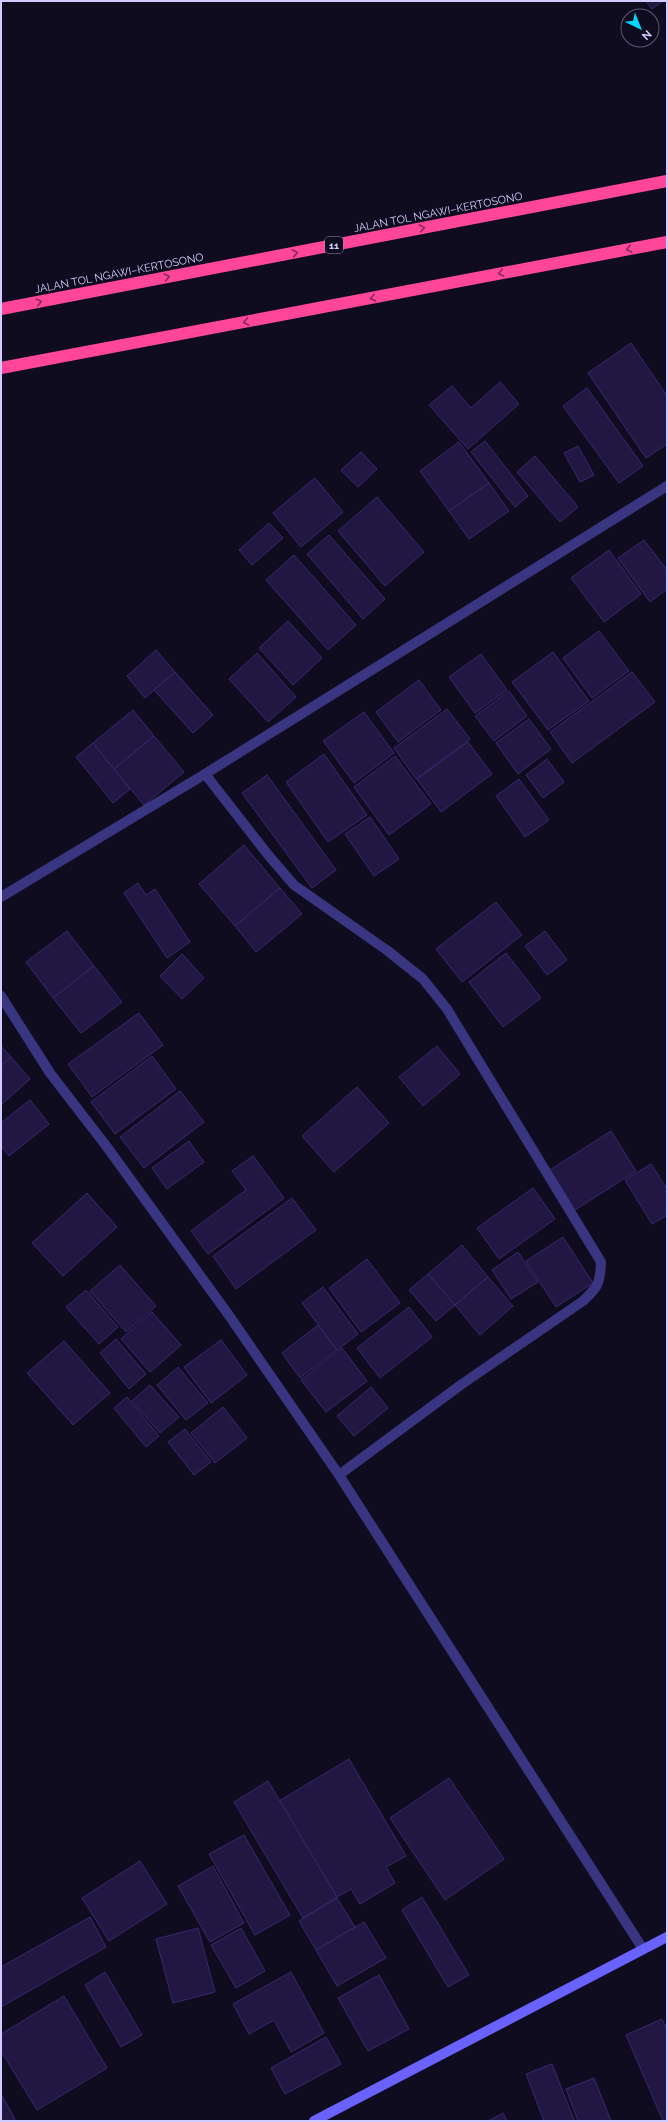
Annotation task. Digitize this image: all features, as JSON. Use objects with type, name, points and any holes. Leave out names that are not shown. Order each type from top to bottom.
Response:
[{"type":"highway","name":"JALAN TOL NGAWI–KERTOSONO","points":[[1,309],[667,181]]},
{"type":"highway","points":[[1,368],[667,242]]},
{"type":"street","points":[[1,897],[204,774],[667,486]]},
{"type":"street","points":[[204,774],[294,885],[388,951],[423,979],[447,1010],[601,1262],[600,1281],[597,1288],[583,1301],[462,1384],[339,1475]]},
{"type":"street","points":[[1,996],[50,1072],[107,1147],[223,1308],[339,1475],[643,1950]]},
{"type":"street","points":[[314,2121],[667,1937]]},
{"type":"building","points":[[646,1],[663,1],[653,8],[651,8]]},
{"type":"building","points":[[631,343],[667,396],[667,444],[646,458],[588,373]]},
{"type":"building","points":[[500,382],[519,404],[468,449],[429,405],[452,386],[471,408]]},
{"type":"building","points":[[587,388],[643,466],[619,483],[563,406]]},
{"type":"building","points":[[485,441],[528,496],[515,507],[471,452]]},
{"type":"building","points":[[459,442],[489,483],[449,511],[420,471]]},
{"type":"building","points":[[578,446],[594,475],[580,482],[564,453]]},
{"type":"building","points":[[361,452],[377,469],[358,487],[341,470]]},
{"type":"building","points":[[535,456],[578,507],[560,522],[517,472]]},
{"type":"building","points":[[315,478],[343,512],[301,547],[273,513]]},
{"type":"building","points":[[489,483],[509,511],[469,539],[449,511]]},
{"type":"building","points":[[377,497],[424,552],[385,586],[338,531]]},
{"type":"building","points":[[269,523],[283,538],[252,565],[239,550]]},
{"type":"building","points":[[329,535],[385,599],[363,619],[307,554]]},
{"type":"building","points":[[644,540],[667,570],[667,589],[650,602],[618,558]]},
{"type":"building","points":[[609,550],[641,594],[604,622],[571,578]]},
{"type":"building","points":[[294,555],[356,625],[328,650],[266,580]]},
{"type":"building","points":[[288,621],[322,658],[293,685],[259,648]]},
{"type":"building","points":[[599,631],[629,671],[592,698],[563,658]]},
{"type":"building","points":[[156,650],[175,672],[145,698],[127,676]]},
{"type":"building","points":[[553,652],[589,701],[548,730],[512,682]]},
{"type":"building","points":[[257,653],[296,697],[268,722],[229,679]]},
{"type":"building","points":[[481,654],[507,690],[475,713],[449,677]]},
{"type":"building","points":[[175,672],[213,715],[193,733],[154,690]]},
{"type":"building","points":[[632,672],[655,702],[572,763],[550,732]]},
{"type":"building","points":[[419,680],[441,710],[398,742],[376,712]]},
{"type":"building","points":[[509,691],[527,716],[494,741],[475,716]]},
{"type":"building","points":[[447,709],[470,739],[416,779],[394,748]]},
{"type":"building","points":[[133,710],[154,736],[114,769],[93,743]]},
{"type":"building","points":[[364,712],[394,753],[354,783],[323,741]]},
{"type":"building","points":[[529,719],[551,749],[518,774],[496,743]]},
{"type":"building","points":[[154,736],[184,772],[144,805],[114,769]]},
{"type":"building","points":[[468,742],[492,774],[441,812],[417,779]]},
{"type":"building","points":[[93,743],[130,789],[113,803],[76,757]]},
{"type":"building","points":[[324,754],[367,815],[328,842],[286,782]]},
{"type":"building","points":[[395,756],[431,804],[389,835],[354,787]]},
{"type":"building","points":[[547,759],[564,782],[543,798],[526,775]]},
{"type":"building","points":[[267,775],[336,870],[312,888],[242,793]]},
{"type":"building","points":[[519,779],[549,820],[525,837],[496,796]]},
{"type":"building","points":[[370,817],[399,859],[374,876],[345,834]]},
{"type":"building","points":[[244,845],[280,888],[235,926],[199,884]]},
{"type":"building","points":[[138,883],[146,895],[155,889],[190,942],[167,958],[124,893]]},
{"type":"building","points":[[280,888],[302,914],[256,952],[235,926]]},
{"type":"building","points":[[496,902],[522,935],[462,982],[436,949]]},
{"type":"building","points":[[67,931],[94,966],[53,998],[26,962]]},
{"type":"building","points":[[545,931],[567,960],[547,975],[525,946]]},
{"type":"building","points":[[506,953],[541,998],[503,1027],[469,982]]},
{"type":"building","points":[[182,954],[204,978],[182,999],[160,976]]},
{"type":"building","points":[[94,966],[122,1002],[81,1033],[53,998]]},
{"type":"building","points":[[139,1013],[163,1045],[92,1097],[68,1064]]},
{"type":"building","points":[[1,1046],[11,1057],[1,1066]]},
{"type":"building","points":[[437,1046],[460,1074],[423,1106],[399,1077]]},
{"type":"building","points":[[152,1056],[176,1089],[115,1134],[91,1102]]},
{"type":"building","points":[[11,1057],[30,1079],[1,1105],[1,1066]]},
{"type":"building","points":[[357,1087],[389,1123],[334,1172],[302,1136]]},
{"type":"building","points":[[180,1091],[204,1122],[144,1168],[120,1137]]},
{"type":"building","points":[[30,1100],[49,1124],[9,1156],[1,1146],[1,1123]]},
{"type":"building","points":[[611,1131],[636,1171],[575,1210],[550,1170]]},
{"type":"building","points":[[189,1141],[204,1162],[167,1189],[152,1168]]},
{"type":"building","points":[[253,1156],[284,1198],[208,1254],[191,1231],[246,1190],[232,1171]]},
{"type":"building","points":[[651,1164],[667,1189],[667,1215],[652,1224],[625,1180]]},
{"type":"building","points":[[533,1188],[555,1219],[499,1259],[477,1228]]},
{"type":"building","points":[[87,1193],[117,1227],[63,1276],[32,1243]]},
{"type":"building","points":[[292,1198],[316,1230],[236,1289],[213,1256]]},
{"type":"building","points":[[563,1237],[593,1283],[556,1307],[526,1261]]},
{"type":"building","points":[[462,1245],[488,1277],[455,1305],[428,1274]]},
{"type":"building","points":[[518,1252],[538,1282],[511,1299],[492,1270]]},
{"type":"building","points":[[367,1259],[400,1303],[361,1332],[329,1288]]},
{"type":"building","points":[[120,1265],[156,1306],[126,1332],[90,1291]]},
{"type":"building","points":[[428,1274],[455,1305],[436,1321],[409,1290]]},
{"type":"building","points":[[488,1277],[513,1306],[480,1335],[455,1305]]},
{"type":"building","points":[[323,1287],[358,1334],[337,1350],[302,1303]]},
{"type":"building","points":[[86,1290],[118,1327],[99,1344],[66,1307]]},
{"type":"building","points":[[409,1307],[432,1337],[380,1378],[357,1348]]},
{"type":"building","points":[[152,1312],[181,1345],[150,1372],[121,1339]]},
{"type":"building","points":[[318,1325],[337,1350],[300,1378],[282,1353]]},
{"type":"building","points":[[116,1339],[146,1374],[129,1389],[100,1353]]},
{"type":"building","points":[[221,1340],[247,1375],[211,1403],[184,1367]]},
{"type":"building","points":[[64,1341],[110,1393],[73,1425],[27,1373]]},
{"type":"building","points":[[342,1348],[367,1381],[326,1412],[301,1380]]},
{"type":"building","points":[[178,1367],[208,1403],[186,1420],[157,1385]]},
{"type":"building","points":[[150,1385],[179,1417],[160,1433],[132,1401]]},
{"type":"building","points":[[371,1387],[388,1408],[354,1436],[337,1416]]},
{"type":"building","points":[[127,1397],[159,1436],[146,1447],[114,1408]]},
{"type":"building","points":[[223,1407],[247,1438],[215,1463],[191,1433]]},
{"type":"building","points":[[185,1429],[211,1462],[194,1475],[168,1442]]},
{"type":"building","points":[[349,1759],[406,1856],[386,1867],[395,1883],[360,1904],[351,1889],[337,1897],[279,1801]]},
{"type":"building","points":[[449,1778],[504,1859],[445,1900],[390,1818]]},
{"type":"building","points":[[268,1781],[337,1897],[303,1918],[234,1802]]},
{"type":"building","points":[[244,1835],[290,1915],[255,1935],[209,1854]]},
{"type":"building","points":[[140,1861],[167,1904],[109,1941],[82,1898]]},
{"type":"building","points":[[213,1866],[244,1923],[210,1942],[178,1886]]},
{"type":"building","points":[[422,1897],[469,1975],[448,1987],[402,1910]]},
{"type":"building","points":[[337,1898],[355,1927],[316,1950],[299,1921]]},
{"type":"building","points":[[90,1917],[106,1947],[1,2007],[1,1967]]},
{"type":"building","points":[[364,1922],[386,1958],[337,1986],[316,1950]]},
{"type":"building","points":[[198,1928],[215,1992],[173,2003],[156,1939]]},
{"type":"building","points":[[241,1928],[265,1971],[236,1988],[211,1945]]},
{"type":"building","points":[[105,1972],[142,2035],[121,2047],[85,1985]]},
{"type":"building","points":[[291,1972],[324,2033],[291,2052],[274,2020],[249,2034],[233,2004]]},
{"type":"building","points":[[379,1975],[409,2029],[368,2051],[338,1998]]},
{"type":"building","points":[[64,1996],[107,2068],[37,2110],[1,2051],[1,2034]]},
{"type":"building","points":[[662,2019],[667,2030],[667,2121],[663,2121],[626,2035]]},
{"type":"building","points":[[326,2037],[341,2064],[285,2094],[271,2068]]},
{"type":"building","points":[[552,2064],[574,2120],[544,2121],[526,2074]]},
{"type":"building","points":[[594,2078],[611,2121],[578,2121],[566,2089]]},
{"type":"building","points":[[1,2094],[15,2119],[12,2121],[1,2121]]},
{"type":"building","points":[[503,2113],[507,2121],[488,2121]]}]
